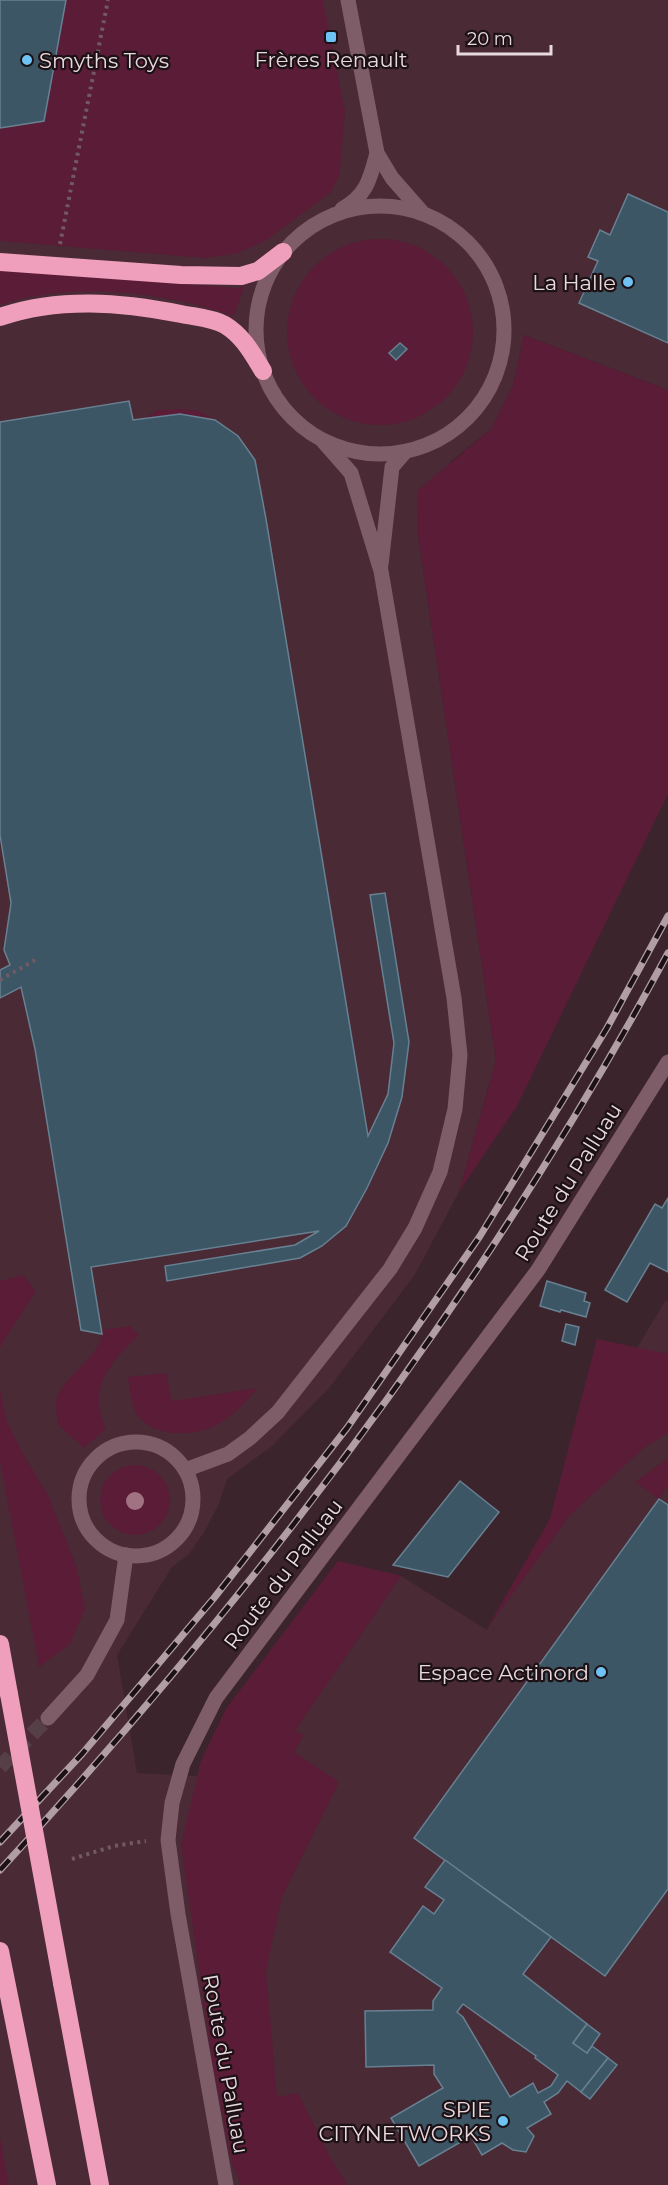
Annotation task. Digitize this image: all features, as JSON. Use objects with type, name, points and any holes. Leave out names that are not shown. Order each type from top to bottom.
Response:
[{"type":"highway","points":[[0,262],[181,275],[241,276],[258,271],[283,252]]},
{"type":"highway","points":[[0,317],[17,311],[82,302],[121,304],[202,318],[223,324],[240,335],[263,370]]},
{"type":"highway","points":[[0,1644],[100,2185]]},
{"type":"highway","points":[[0,1951],[46,2185]]},
{"type":"street","points":[[348,0],[377,153],[404,194],[423,213]]},
{"type":"street","points":[[186,1470],[228,1454],[250,1438],[278,1412],[390,1269],[415,1228],[440,1172],[455,1109],[460,1055],[454,998],[381,571],[351,473],[322,440],[297,422],[277,399],[263,370],[257,350],[255,330],[257,308],[271,269],[283,252],[312,225],[354,202],[365,190],[377,153]]},
{"type":"street","points":[[322,440],[363,453],[384,454],[405,452],[425,446],[445,436],[462,424],[489,390],[504,350],[505,329],[503,307],[488,267],[476,249],[452,228],[423,213],[400,207],[352,208],[329,216]]},
{"type":"street","points":[[381,571],[392,467],[405,452]]},
{"type":"street","name":"Route du Palluau","points":[[226,2185],[178,1914],[168,1840],[172,1803],[183,1764],[216,1698],[538,1270],[668,1062]]},
{"type":"street","points":[[131,1442],[147,1443],[162,1448],[175,1457],[186,1470],[192,1487],[193,1506],[188,1524],[177,1539],[162,1550],[145,1556],[126,1555],[110,1550],[96,1541],[86,1527],[80,1512],[79,1495],[90,1465],[102,1453],[131,1442]]},
{"type":"street","points":[[48,1718],[87,1675],[117,1620],[126,1555]]},
{"type":"path","points":[[56,266],[108,0]]},
{"type":"path","points":[[0,980],[36,958]]},
{"type":"path","points":[[72,1859],[114,1846],[147,1841]]},
{"type":"shaded area","points":[[0,0],[668,0],[668,390],[524,335],[513,385],[491,429],[450,462],[417,528],[496,1060],[459,1192],[414,1276],[329,1388],[272,1446],[227,1479],[218,1506],[204,1532],[189,1554],[172,1567],[117,1655],[137,1773],[197,1776],[201,1761],[226,1709],[338,1561],[401,1576],[487,1630],[550,1519],[597,1339],[637,1348],[665,1301],[668,1301],[668,2185],[0,2185]]},
{"type":"shaded area","points":[[66,0],[323,0],[345,112],[339,177],[330,193],[265,241],[235,254],[205,258],[0,241],[0,128]]},
{"type":"shaded area","points":[[380,239],[416,246],[446,266],[466,296],[473,332],[466,368],[446,398],[416,418],[380,425],[344,418],[314,398],[294,368],[287,332],[294,296],[314,266],[344,246]]},
{"type":"shaded area","points":[[0,270],[238,288],[244,286],[234,316],[178,301],[118,292],[57,293],[0,305]]},
{"type":"shaded area","points":[[524,335],[668,390],[668,794],[517,1106],[459,1192],[496,1060],[417,528],[418,490],[491,429],[513,385]]},
{"type":"shaded area","points":[[158,410],[198,411],[215,420],[180,414],[144,419]]},
{"type":"shaded area","points":[[23,1275],[36,1291],[0,1347],[0,1281]]},
{"type":"shaded area","points":[[130,1326],[139,1335],[110,1367],[101,1386],[99,1407],[106,1429],[84,1448],[59,1426],[57,1397],[67,1381],[97,1348],[101,1339],[101,1330]]},
{"type":"shaded area","points":[[597,1339],[668,1354],[668,1433],[645,1447],[571,1514],[486,1630],[550,1519]]},
{"type":"shaded area","points":[[166,1373],[172,1401],[258,1388],[239,1408],[209,1429],[187,1433],[165,1432],[146,1424],[136,1413],[128,1377]]},
{"type":"shaded area","points":[[0,1389],[7,1422],[24,1456],[47,1493],[76,1565],[85,1609],[70,1644],[39,1667],[0,1461]]},
{"type":"shaded area","points":[[668,1458],[668,1485],[659,1499],[635,1482]]},
{"type":"shaded area","points":[[135,1465],[148,1468],[160,1475],[167,1487],[170,1500],[167,1513],[160,1525],[148,1532],[135,1535],[122,1532],[110,1525],[103,1513],[100,1500],[103,1487],[110,1475],[122,1468]]},
{"type":"shaded area","points":[[338,1561],[401,1576],[295,1731],[304,1735],[294,1752],[339,1782],[282,1897],[266,1971],[277,2097],[298,2093],[331,2159],[348,2185],[241,2185],[232,2163],[212,2060],[181,1845],[201,1761],[226,1709]]},
{"type":"shaded area","points":[[0,2137],[9,2185],[0,2185]]},
{"type":"building","name":"Smyths Toys","points":[[0,0],[66,0],[44,121],[0,128]]},
{"type":"building","name":"La Halle","points":[[628,194],[668,212],[668,343],[579,303],[598,261],[588,257],[600,230],[610,235]]},
{"type":"building","points":[[400,343],[407,349],[396,360],[389,353]]},
{"type":"building","points":[[129,401],[133,420],[180,414],[215,420],[238,436],[255,460],[368,1136],[388,1094],[394,1043],[370,895],[385,893],[409,1042],[402,1097],[388,1143],[346,1226],[322,1246],[300,1258],[167,1281],[165,1266],[295,1245],[319,1231],[91,1267],[102,1334],[81,1330],[35,1049],[21,987],[0,998],[0,970],[10,965],[4,950],[11,903],[0,835],[0,422]]},
{"type":"building","points":[[668,1198],[668,1272],[650,1263],[627,1302],[605,1290],[655,1204],[662,1208]]},
{"type":"building","points":[[547,1281],[586,1293],[584,1301],[590,1303],[586,1317],[540,1306]]},
{"type":"building","points":[[566,1324],[579,1327],[575,1345],[562,1341]]},
{"type":"building","points":[[460,1481],[499,1512],[448,1577],[393,1565]]},
{"type":"building","name":"Espace Actinord","points":[[659,1499],[668,1505],[668,1889],[605,1976],[414,1838]]},
{"type":"building","points":[[445,1860],[551,1937],[523,1974],[587,2024],[573,2043],[587,2053],[592,2046],[608,2058],[581,2092],[567,2081],[558,2093],[544,2102],[551,2114],[527,2128],[534,2136],[526,2152],[513,2150],[502,2143],[482,2155],[471,2136],[419,2166],[391,2118],[443,2088],[434,2074],[434,2065],[366,2067],[365,2011],[433,2010],[433,2001],[442,1988],[390,1952],[423,1906],[434,1914],[444,1900],[425,1887]],"holes":[[[463,2004],[536,2056],[535,2058],[558,2075],[551,2086],[538,2093],[533,2083],[510,2097],[463,2017],[457,2012]]]},
{"type":"building","points":[[587,2024],[600,2034],[587,2053],[573,2043]]},
{"type":"building","points":[[608,2058],[617,2065],[590,2099],[581,2092]]},
{"type":"tunnel","points":[[0,1767],[48,1718]]},
{"type":"railway","points":[[0,1842],[82,1754],[214,1598],[347,1428],[480,1236],[607,1028],[668,916]]},
{"type":"railway","points":[[0,1870],[187,1656],[277,1546],[363,1432],[445,1317],[524,1198],[598,1077],[668,953]]},
{"type":"place","name":"Frères Renault","points":[[331,37]]},
{"type":"place","name":"Smyths Toys","points":[[27,60]]},
{"type":"place","name":"La Halle","points":[[628,282]]},
{"type":"place","name":"Espace Actinord","points":[[601,1672]]},
{"type":"place","name":"SPIE CITYNETWORKS","points":[[503,2121]]}]
